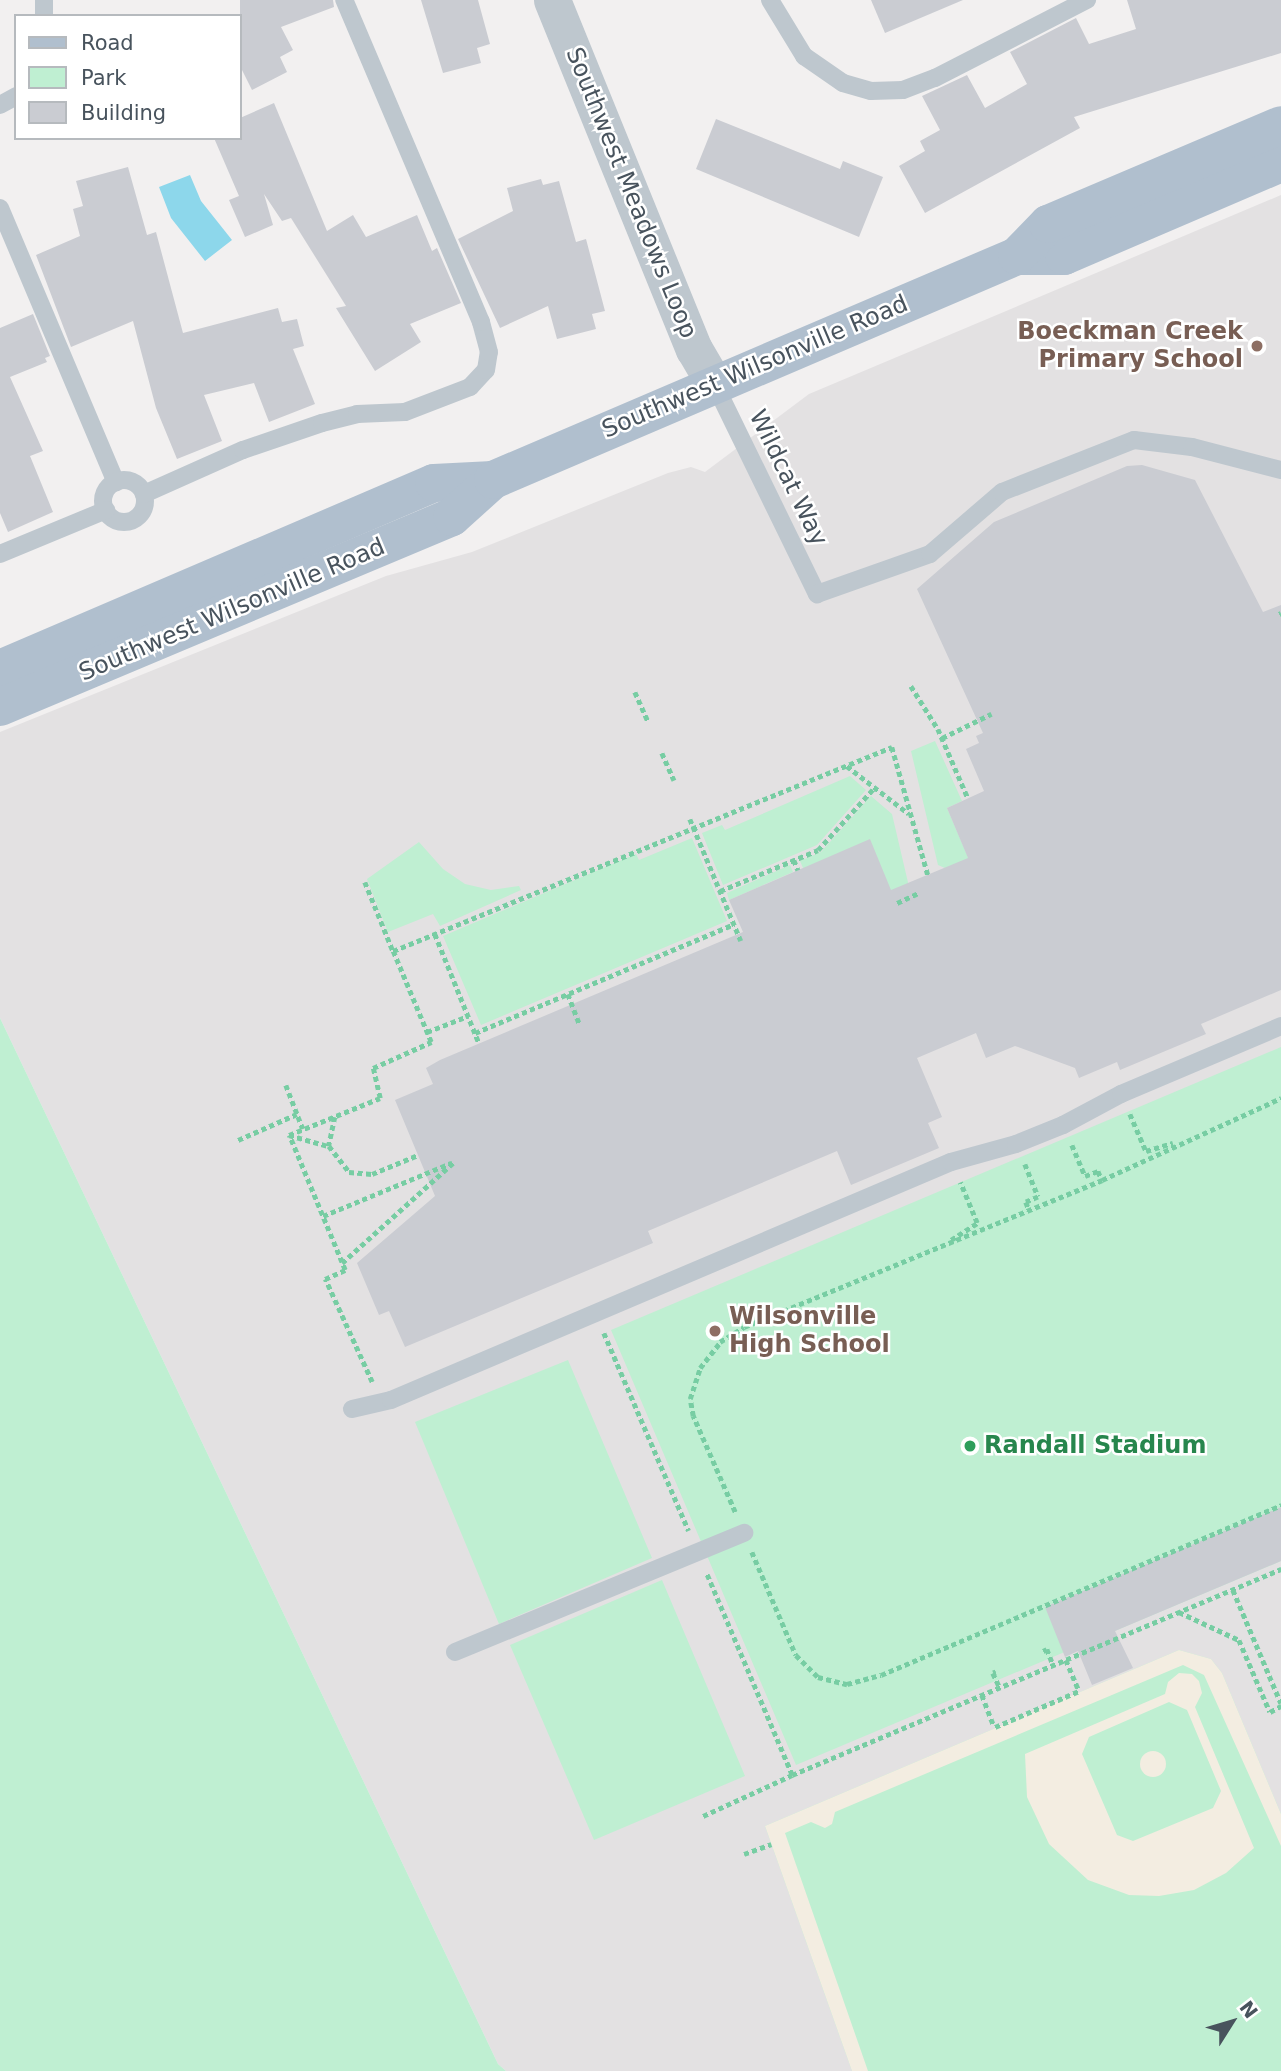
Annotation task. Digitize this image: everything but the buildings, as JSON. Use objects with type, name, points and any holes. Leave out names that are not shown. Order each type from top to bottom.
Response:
[{"type":"main road","name":"Southwest Wilsonville Road","points":[[0,707],[452,517],[493,480],[1017,256],[1048,224],[1281,125]]},
{"type":"main road","name":"Southwest Wilsonville Road","points":[[1017,256],[1064,256],[1281,163]]},
{"type":"main road","name":"Southwest Wilsonville Road","points":[[0,669],[434,483],[493,480]]},
{"type":"street","name":"Southwest Meadows Loop","points":[[552,0],[694,349],[715,385]]},
{"type":"lane","points":[[144,494],[243,450],[322,423],[357,414],[405,412],[470,387],[486,370],[489,352],[481,322],[345,0]]},
{"type":"lane","points":[[770,0],[804,55],[843,83],[871,91],[903,90],[935,78],[1087,0]]},
{"type":"lane","points":[[0,208],[116,482]]},
{"type":"lane","name":"Wildcat Way","points":[[715,385],[817,594],[930,554],[1002,492],[1133,440],[1192,447],[1281,470]]},
{"type":"lane","points":[[116,482],[131,482],[144,494],[143,511],[131,521],[119,521],[106,510],[104,495],[116,482]]},
{"type":"lane","points":[[0,554],[106,510]]},
{"type":"lane","points":[[352,1409],[391,1400],[951,1162],[1016,1144],[1063,1125],[1121,1094],[1281,1026]]},
{"type":"lane","points":[[455,1653],[744,1533]]},
{"type":"path","points":[[911,686],[942,738],[968,798]]},
{"type":"path","points":[[635,692],[648,721]]},
{"type":"path","points":[[942,738],[991,714]]},
{"type":"path","points":[[393,951],[892,747],[928,875]]},
{"type":"path","points":[[662,753],[674,780]]},
{"type":"path","points":[[846,765],[909,814]]},
{"type":"path","points":[[720,891],[818,850],[875,787]]},
{"type":"path","points":[[690,818],[741,941]]},
{"type":"path","points":[[794,860],[798,870]]},
{"type":"path","points":[[289,1135],[380,1098],[373,1068],[431,1042],[365,881]]},
{"type":"path","points":[[897,903],[918,893]]},
{"type":"path","points":[[475,1033],[734,924]]},
{"type":"path","points":[[435,934],[479,1043]]},
{"type":"path","points":[[568,994],[580,1025]]},
{"type":"path","points":[[427,1032],[468,1016]]},
{"type":"path","points":[[286,1085],[303,1129]]},
{"type":"path","points":[[1121,1094],[1146,1151],[1175,1143]]},
{"type":"path","points":[[1281,1098],[1175,1143],[1102,1180],[744,1326],[720,1342],[700,1368],[690,1399],[693,1416],[796,1655],[818,1676],[847,1685],[881,1675],[1281,1506]]},
{"type":"path","points":[[238,1140],[297,1114]]},
{"type":"path","points":[[329,1146],[335,1116]]},
{"type":"path","points":[[1063,1125],[1085,1176],[1098,1171],[1102,1180]]},
{"type":"path","points":[[289,1135],[329,1146],[342,1167],[357,1175],[372,1174],[418,1155]]},
{"type":"path","points":[[289,1135],[345,1270],[325,1279],[363,1369],[380,1384]]},
{"type":"path","points":[[1016,1144],[1038,1197],[1026,1202],[1029,1210]]},
{"type":"path","points":[[323,1216],[455,1161],[342,1263]]},
{"type":"path","points":[[949,1242],[976,1223],[951,1162]]},
{"type":"path","points":[[596,1313],[677,1506]]},
{"type":"path","points":[[703,1816],[792,1775],[1281,1569]]},
{"type":"path","points":[[1180,1612],[1239,1640],[1270,1712],[1281,1704],[1233,1590]]},
{"type":"path","points":[[716,1597],[792,1775]]},
{"type":"path","points":[[1043,1651],[1047,1649],[1053,1665]]},
{"type":"path","points":[[982,1695],[994,1726],[1079,1691],[1066,1660]]},
{"type":"path","points":[[996,1672],[993,1673],[1000,1688]]},
{"type":"path","points":[[744,1854],[771,1844]]},
{"type":"shaded area","name":"Wilsonville High School","points":[[1281,195],[1281,2071],[506,2071],[498,2064],[0,1018],[0,732],[386,576],[472,552],[668,473],[691,467],[705,472],[809,394]]},
{"type":"green space","points":[[935,741],[962,801],[947,808],[979,883],[938,865],[911,751]]},
{"type":"green space","points":[[850,776],[866,790],[817,845],[723,885],[702,833],[722,825],[725,830]]},
{"type":"green space","points":[[871,796],[892,814],[910,891],[894,898],[803,868],[800,861],[821,852]]},
{"type":"green space","points":[[692,838],[727,921],[481,1025],[443,936],[636,854],[639,860]]},
{"type":"green space","points":[[419,842],[443,869],[465,884],[491,890],[519,886],[521,890],[440,926],[433,914],[388,932],[367,879]]},
{"type":"green space","points":[[790,865],[793,872],[729,900],[727,893]]},
{"type":"green space","points":[[0,1018],[498,2064],[506,2071],[0,2071]]},
{"type":"green space","name":"Randall Stadium","points":[[1281,1047],[1281,1561],[796,1765],[611,1330]]},
{"type":"green space","points":[[568,1360],[652,1558],[499,1624],[415,1422]]},
{"type":"green space","points":[[662,1580],[745,1776],[594,1840],[510,1645]]},
{"type":"green space","points":[[1179,1650],[1211,1659],[1222,1673],[1281,1814],[1281,2071],[852,2071],[765,1826]]},
{"type":"sand","points":[[1179,1650],[1211,1659],[1222,1673],[1281,1814],[1281,1846],[1204,1675],[1183,1665],[835,1812],[832,1824],[825,1828],[811,1822],[785,1833],[868,2071],[852,2071],[765,1826]]},
{"type":"sand","points":[[1179,1673],[1192,1674],[1199,1681],[1202,1693],[1195,1707],[1254,1848],[1226,1873],[1194,1890],[1159,1896],[1129,1895],[1088,1880],[1049,1844],[1027,1797],[1025,1754],[1165,1694],[1168,1682]],"holes":[[[1169,1702],[1187,1710],[1221,1791],[1213,1808],[1133,1841],[1117,1835],[1082,1754],[1089,1737]]]},
{"type":"sand","points":[[1153,1751],[1162,1755],[1166,1764],[1162,1773],[1153,1777],[1144,1773],[1140,1764],[1144,1755]]},
{"type":"water","points":[[190,175],[201,201],[232,240],[205,261],[171,218],[159,187]]},
{"type":"place","name":"Boeckman Creek Primary School","points":[[1257,346]]},
{"type":"place","name":"Wilsonville High School","points":[[715,1331]]},
{"type":"place","name":"Randall Stadium","points":[[970,1446]]}]
